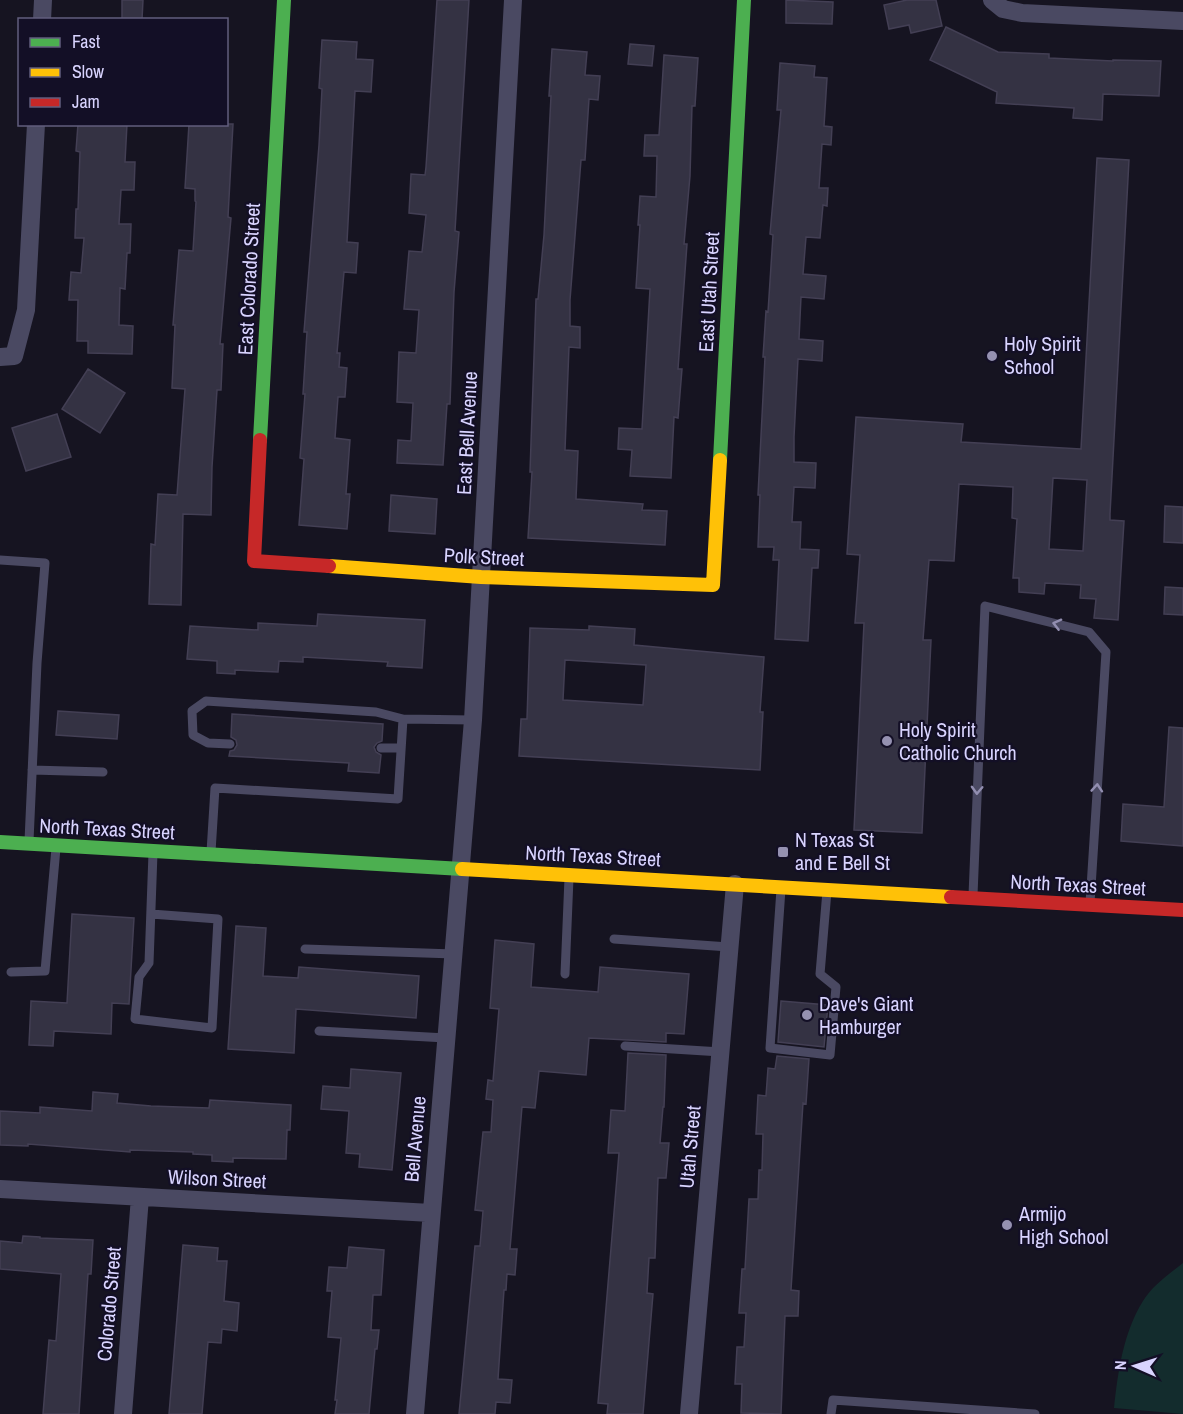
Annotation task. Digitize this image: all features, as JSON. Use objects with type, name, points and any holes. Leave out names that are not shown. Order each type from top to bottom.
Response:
[{"type":"street","points":[[42,18],[43,0]]},
{"type":"street","name":"East Colorado Street","points":[[254,561],[284,0]]},
{"type":"street","name":"East Bell Avenue","points":[[461,868],[473,720],[513,0]]},
{"type":"street","name":"East Utah Street","points":[[713,585],[744,0]]},
{"type":"street","points":[[992,0],[1003,9],[1022,13],[1183,21]]},
{"type":"street","points":[[0,357],[14,356],[26,310],[36,126]]},
{"type":"street","name":"Polk Street","points":[[254,561],[481,577],[713,585]]},
{"type":"street","name":"North Texas Street","points":[[0,842],[1183,910]]},
{"type":"street","name":"Bell Avenue","points":[[415,1414],[461,868]]},
{"type":"street","name":"Utah Street","points":[[689,1414],[735,884]]},
{"type":"street","name":"Wilson Street","points":[[0,1189],[431,1213]]},
{"type":"street","name":"Colorado Street","points":[[123,1414],[140,1197]]},
{"type":"lane","points":[[0,560],[45,562],[37,663],[29,844]]},
{"type":"lane","points":[[973,898],[986,606],[1089,632],[1106,652],[1090,905]]},
{"type":"lane","points":[[230,744],[208,743],[193,735],[192,711],[206,701],[376,712],[404,719],[473,720]]},
{"type":"lane","points":[[211,855],[215,788],[398,799],[404,719]]},
{"type":"lane","points":[[381,748],[401,748]]},
{"type":"lane","points":[[32,770],[103,772]]},
{"type":"lane","points":[[11,972],[45,971],[56,845]]},
{"type":"lane","points":[[151,914],[218,919],[212,1028],[135,1019],[139,977],[148,963],[153,851]]},
{"type":"lane","points":[[566,974],[569,875]]},
{"type":"lane","points":[[781,886],[770,1048],[830,1055],[836,987],[820,974],[827,889]]},
{"type":"lane","points":[[614,939],[729,947]]},
{"type":"lane","points":[[305,949],[454,954]]},
{"type":"lane","points":[[319,1031],[446,1038]]},
{"type":"lane","points":[[625,1046],[721,1052]]},
{"type":"lane","points":[[831,1414],[833,1400],[1035,1414]]},
{"type":"lane","points":[[887,1414],[888,1404]]},
{"type":"green space","points":[[1183,1263],[1183,1414],[1114,1408],[1122,1353],[1136,1313],[1151,1290]]},
{"type":"building","points":[[122,0],[143,0],[142,18],[122,18]]},
{"type":"building","points":[[437,0],[469,0],[455,231],[459,232],[454,292],[450,404],[447,404],[443,465],[397,463],[398,440],[411,441],[413,403],[397,402],[399,352],[416,353],[419,310],[404,309],[409,251],[422,252],[426,215],[409,213],[411,174],[425,175]]},
{"type":"building","points":[[786,0],[833,2],[832,24],[786,23]]},
{"type":"building","points":[[907,0],[936,0],[942,26],[911,33],[909,25],[889,29],[884,5]]},
{"type":"building","points":[[946,27],[998,52],[1049,54],[1049,58],[1161,61],[1159,96],[1103,94],[1102,120],[1073,118],[1074,108],[996,103],[997,92],[930,60]]},
{"type":"building","points":[[322,40],[357,42],[356,59],[373,60],[371,92],[355,91],[347,242],[358,243],[356,273],[344,272],[337,353],[340,353],[339,367],[347,368],[345,397],[338,397],[335,438],[350,440],[346,494],[350,494],[347,529],[299,525],[304,459],[300,458],[307,332],[304,332],[319,145]]},
{"type":"building","points":[[630,44],[654,46],[652,66],[628,64]]},
{"type":"building","points":[[552,49],[587,52],[585,75],[600,76],[598,100],[589,99],[585,160],[581,160],[570,300],[570,326],[580,327],[580,348],[569,347],[565,450],[578,451],[576,499],[643,504],[642,510],[667,511],[665,545],[528,538],[536,299],[538,299],[544,235]]},
{"type":"building","points":[[664,55],[698,58],[695,106],[692,106],[690,176],[684,244],[687,244],[678,369],[682,369],[678,418],[674,417],[671,478],[630,476],[632,450],[618,449],[619,428],[642,429],[650,289],[636,288],[640,225],[638,225],[640,196],[656,197],[657,156],[644,156],[645,135],[659,135]]},
{"type":"building","points":[[780,63],[815,66],[814,77],[827,78],[824,126],[832,127],[831,145],[822,144],[819,188],[828,188],[827,206],[823,205],[820,238],[806,237],[803,274],[826,276],[824,299],[801,297],[799,339],[823,341],[822,361],[798,359],[794,437],[794,462],[816,463],[815,488],[794,487],[792,522],[801,522],[800,549],[819,550],[818,568],[812,568],[808,641],[775,639],[779,560],[773,560],[774,547],[758,547],[760,495],[758,495],[765,357],[763,357],[773,235],[770,234],[781,110],[777,110]]},
{"type":"building","points":[[233,124],[228,217],[231,218],[220,344],[223,344],[221,390],[217,390],[211,515],[183,514],[181,605],[149,604],[151,544],[155,545],[158,494],[177,495],[185,389],[172,388],[175,325],[173,325],[179,250],[193,251],[196,202],[195,189],[185,188],[189,126]]},
{"type":"building","points":[[78,126],[127,126],[125,162],[135,162],[134,190],[121,190],[119,224],[131,224],[125,289],[120,288],[119,325],[133,326],[132,354],[88,353],[88,341],[77,341],[78,300],[69,300],[71,272],[81,273],[84,238],[75,238],[80,152],[76,151]]},
{"type":"building","points":[[1097,158],[1129,160],[1110,514],[1110,520],[1124,521],[1118,620],[1094,618],[1096,599],[1080,598],[1081,585],[1045,583],[1044,594],[1019,592],[1019,578],[1013,578],[1017,519],[1012,518],[1013,487],[959,484],[954,561],[929,560],[923,640],[931,640],[922,833],[854,830],[864,623],[855,623],[860,555],[847,554],[856,417],[963,424],[961,442],[1081,449]],"holes":[[[1053,478],[1087,480],[1083,551],[1049,549]]]},
{"type":"building","points":[[88,369],[125,393],[100,433],[62,409]]},
{"type":"building","points":[[57,414],[71,457],[26,471],[12,428]]},
{"type":"building","points":[[391,495],[437,499],[435,534],[389,531]]},
{"type":"building","points":[[1165,506],[1183,507],[1183,543],[1164,542]]},
{"type":"building","points":[[1165,587],[1183,588],[1183,615],[1164,614]]},
{"type":"building","points":[[318,614],[425,620],[422,668],[387,666],[388,662],[303,657],[303,662],[279,661],[278,672],[235,670],[235,674],[217,673],[217,661],[187,659],[190,626],[258,630],[258,623],[317,626]]},
{"type":"building","points":[[589,626],[635,629],[634,645],[764,657],[760,712],[763,712],[760,770],[519,756],[521,719],[527,719],[530,628],[589,630]],"holes":[[[565,660],[646,665],[643,705],[563,700]]]},
{"type":"building","points":[[58,711],[119,715],[117,739],[56,735]]},
{"type":"building","points":[[232,714],[383,724],[382,741],[374,747],[381,755],[379,773],[348,771],[349,763],[229,756],[230,751],[234,750],[237,745],[236,740],[231,737]]},
{"type":"building","points":[[1169,727],[1183,728],[1183,846],[1121,841],[1123,804],[1164,807]]},
{"type":"building","points":[[72,914],[134,918],[129,1004],[112,1003],[111,1034],[54,1031],[53,1046],[29,1045],[31,1001],[67,1003]]},
{"type":"building","points":[[236,926],[266,928],[263,976],[298,978],[299,967],[419,976],[416,1018],[296,1009],[294,1053],[228,1049]]},
{"type":"building","points":[[495,940],[534,944],[531,987],[598,992],[600,967],[689,974],[684,1034],[666,1033],[666,1042],[589,1038],[586,1075],[539,1071],[535,1108],[522,1107],[510,1249],[517,1249],[515,1275],[507,1274],[506,1290],[504,1290],[498,1379],[512,1380],[510,1403],[496,1402],[495,1414],[459,1414],[475,1246],[480,1246],[483,1211],[475,1210],[483,1132],[491,1132],[493,1100],[486,1099],[488,1080],[493,1081],[499,1009],[490,1008]]},
{"type":"building","points":[[781,1001],[828,1005],[824,1047],[778,1042]]},
{"type":"building","points":[[628,1053],[666,1055],[660,1143],[669,1143],[666,1178],[658,1178],[655,1258],[649,1258],[647,1293],[653,1294],[643,1414],[607,1414],[608,1404],[598,1403],[619,1153],[608,1153],[611,1110],[625,1111]]},
{"type":"building","points":[[777,1056],[809,1059],[806,1104],[803,1103],[791,1290],[799,1291],[798,1316],[785,1316],[781,1414],[741,1413],[742,1384],[735,1384],[737,1347],[744,1347],[746,1313],[739,1313],[742,1269],[745,1269],[749,1199],[758,1199],[759,1170],[762,1170],[763,1134],[756,1134],[758,1095],[766,1096],[768,1068],[775,1069]]},
{"type":"building","points":[[351,1069],[401,1073],[392,1170],[359,1167],[360,1154],[346,1153],[349,1111],[321,1109],[323,1086],[350,1088]]},
{"type":"building","points":[[93,1092],[118,1094],[117,1103],[151,1106],[209,1108],[210,1100],[291,1105],[286,1159],[233,1158],[233,1162],[212,1161],[212,1155],[193,1154],[193,1152],[130,1150],[130,1152],[28,1144],[28,1146],[0,1145],[0,1111],[40,1113],[40,1107],[92,1111]]},
{"type":"building","points":[[23,1236],[93,1240],[91,1274],[88,1274],[79,1414],[43,1414],[49,1340],[56,1341],[61,1274],[0,1269],[0,1241],[22,1243]]},
{"type":"building","points":[[183,1245],[218,1248],[217,1261],[227,1261],[224,1301],[239,1303],[237,1331],[222,1329],[221,1343],[208,1342],[202,1414],[169,1414]]},
{"type":"building","points":[[349,1247],[384,1250],[381,1295],[373,1295],[371,1330],[379,1330],[369,1414],[335,1414],[341,1338],[328,1337],[332,1291],[327,1291],[329,1267],[347,1268]]},
{"type":"traffic: fast","points":[[260,440],[284,0]]},
{"type":"traffic: fast","points":[[720,460],[744,0]]},
{"type":"traffic: fast","points":[[0,842],[462,869]]},
{"type":"traffic: slow","points":[[329,566],[481,577],[713,585],[720,460]]},
{"type":"traffic: slow","points":[[462,869],[951,897]]},
{"type":"traffic: jam","points":[[260,440],[254,561],[329,566]]},
{"type":"traffic: jam","points":[[951,897],[1183,910]]},
{"type":"place","name":"Holy Spirit School","points":[[992,356]]},
{"type":"place","name":"Holy Spirit Catholic Church","points":[[887,741]]},
{"type":"place","name":"N Texas St and E Bell St","points":[[783,852]]},
{"type":"place","name":"Dave's Giant Hamburger","points":[[807,1015]]},
{"type":"place","name":"Armijo High School","points":[[1007,1225]]}]
